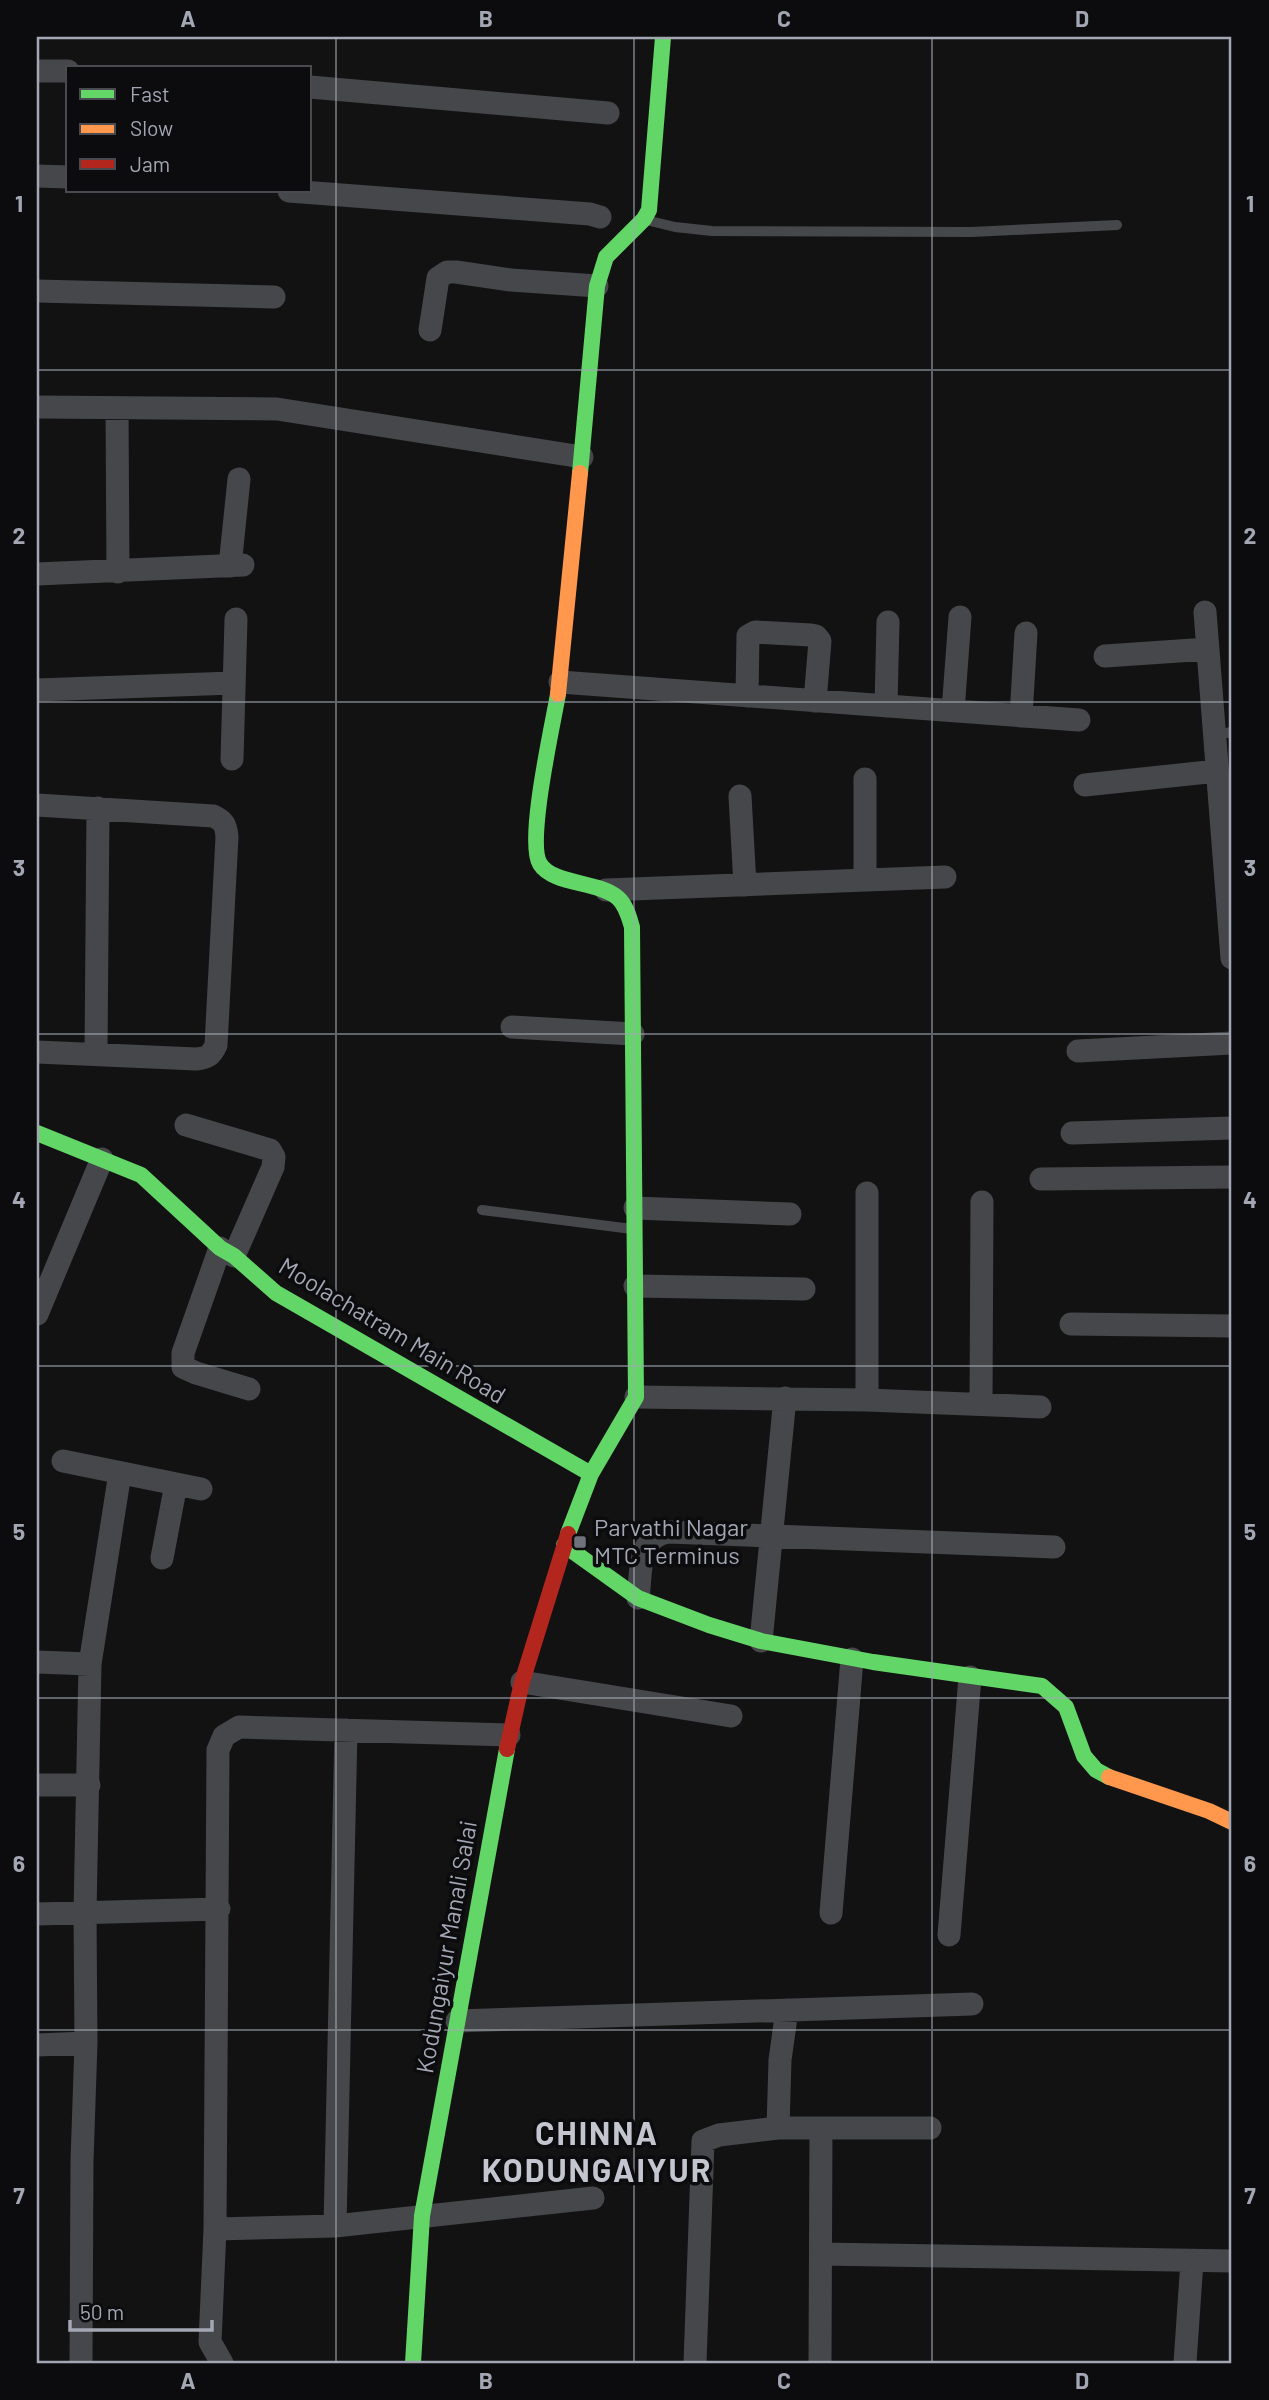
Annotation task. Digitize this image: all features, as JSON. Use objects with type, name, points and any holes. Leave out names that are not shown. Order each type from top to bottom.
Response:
[{"type":"street","points":[[663,37],[652,198],[644,219],[606,257],[597,286],[560,682],[535,835],[539,863],[548,873],[606,890],[620,899],[632,927],[636,1397],[867,1400],[1040,1407]]},
{"type":"street","points":[[37,71],[66,71]]},
{"type":"street","points":[[312,88],[608,113]]},
{"type":"street","points":[[37,176],[66,177]]},
{"type":"street","points":[[302,192],[590,214],[600,217]]},
{"type":"street","points":[[430,330],[438,278],[447,272],[597,286]]},
{"type":"street","points":[[37,291],[274,297]]},
{"type":"street","points":[[37,407],[277,409],[582,457]]},
{"type":"street","points":[[117,408],[118,572]]},
{"type":"street","points":[[37,574],[237,566],[239,479]]},
{"type":"street","points":[[1205,612],[1208,649],[1224,733],[1217,771],[1232,958]]},
{"type":"street","points":[[953,711],[960,617]]},
{"type":"street","points":[[232,759],[236,619]]},
{"type":"street","points":[[886,706],[888,622]]},
{"type":"street","points":[[747,696],[748,636],[755,632],[811,635],[820,641],[816,701]]},
{"type":"street","points":[[1021,716],[1027,633]]},
{"type":"street","points":[[1105,656],[1208,649]]},
{"type":"street","points":[[560,682],[1079,720]]},
{"type":"street","points":[[37,690],[233,683]]},
{"type":"street","points":[[1085,785],[1217,771]]},
{"type":"street","points":[[864,779],[864,880]]},
{"type":"street","points":[[740,796],[744,885]]},
{"type":"street","points":[[37,805],[213,816],[226,826],[227,836],[216,1045],[213,1053],[206,1058],[196,1059],[37,1052]]},
{"type":"street","points":[[96,1054],[99,808]]},
{"type":"street","points":[[606,890],[945,877]]},
{"type":"street","points":[[512,1027],[633,1034]]},
{"type":"street","points":[[1078,1051],[1232,1043]]},
{"type":"street","points":[[186,1125],[270,1150],[274,1157],[273,1167],[227,1252],[183,1353],[183,1367],[249,1388]]},
{"type":"street","points":[[1072,1133],[1232,1128]]},
{"type":"street","name":"Moolachatram Main Road","points":[[37,1133],[141,1175],[276,1293],[591,1475]]},
{"type":"street","points":[[37,1314],[102,1159]]},
{"type":"street","points":[[1041,1179],[1232,1177]]},
{"type":"street","points":[[867,1193],[867,1400]]},
{"type":"street","points":[[981,1404],[982,1202]]},
{"type":"street","points":[[635,1219],[790,1214]]},
{"type":"street","points":[[635,1286],[804,1289]]},
{"type":"street","points":[[1071,1324],[1232,1326]]},
{"type":"street","name":"Kodungaiyur Manali Salai","points":[[413,2363],[422,2216],[509,1735],[522,1682],[564,1545],[591,1475],[636,1397]]},
{"type":"street","points":[[761,1641],[785,1398]]},
{"type":"street","points":[[63,1461],[201,1489]]},
{"type":"street","points":[[81,2363],[90,1664],[120,1473]]},
{"type":"street","points":[[162,1558],[176,1484]]},
{"type":"street","points":[[638,1598],[645,1545],[656,1534],[669,1532],[1054,1547]]},
{"type":"street","points":[[564,1545],[638,1598],[761,1641],[852,1659],[1042,1686],[1066,1707],[1084,1756],[1096,1770],[1115,1780],[1209,1811],[1232,1822]]},
{"type":"street","points":[[831,1913],[852,1659]]},
{"type":"street","points":[[37,1662],[90,1664]]},
{"type":"street","points":[[949,1934],[970,1677]]},
{"type":"street","points":[[522,1682],[731,1716]]},
{"type":"street","points":[[222,2363],[210,2342],[215,2229],[218,1750],[224,1736],[239,1727],[509,1735]]},
{"type":"street","points":[[335,2226],[346,1730]]},
{"type":"street","points":[[37,1784],[89,1785]]},
{"type":"street","points":[[37,1914],[219,1909]]},
{"type":"street","points":[[457,2021],[972,2004]]},
{"type":"street","points":[[778,2128],[780,2060],[787,2010]]},
{"type":"street","points":[[37,2045],[86,2043]]},
{"type":"street","points":[[695,2363],[704,2141],[719,2134],[778,2128],[930,2128]]},
{"type":"street","points":[[820,2363],[821,2129]]},
{"type":"street","points":[[215,2229],[335,2226],[593,2198]]},
{"type":"street","points":[[821,2254],[1232,2261]]},
{"type":"street","points":[[1185,2363],[1192,2261]]},
{"type":"lane","points":[[644,219],[675,227],[726,232],[982,232],[1117,225]]},
{"type":"lane","points":[[482,1210],[635,1219]]},
{"type":"traffic: fast","points":[[580,473],[597,286],[606,257],[644,219],[649,210],[663,37]]},
{"type":"traffic: fast","points":[[558,694],[538,808],[536,832],[540,864],[555,876],[600,888],[618,898],[632,927],[636,1397],[591,1474],[568,1534]]},
{"type":"traffic: fast","points":[[37,1133],[141,1175],[220,1248],[234,1256],[276,1293],[591,1474]]},
{"type":"traffic: fast","points":[[564,1545],[638,1598],[761,1641],[873,1662],[1042,1686],[1066,1707],[1084,1756],[1096,1770],[1109,1777]]},
{"type":"traffic: fast","points":[[413,2363],[422,2216],[507,1749]]},
{"type":"traffic: slow","points":[[558,694],[580,473]]},
{"type":"traffic: slow","points":[[1109,1777],[1209,1811],[1232,1822]]},
{"type":"traffic: jam","points":[[507,1749],[522,1682],[568,1534]]},
{"type":"place","name":"Parvathi Nagar MTC Terminus","points":[[580,1542]]},
{"type":"district","name":"CHINNA KODUNGAIYUR","points":[[597,2152]]}]
